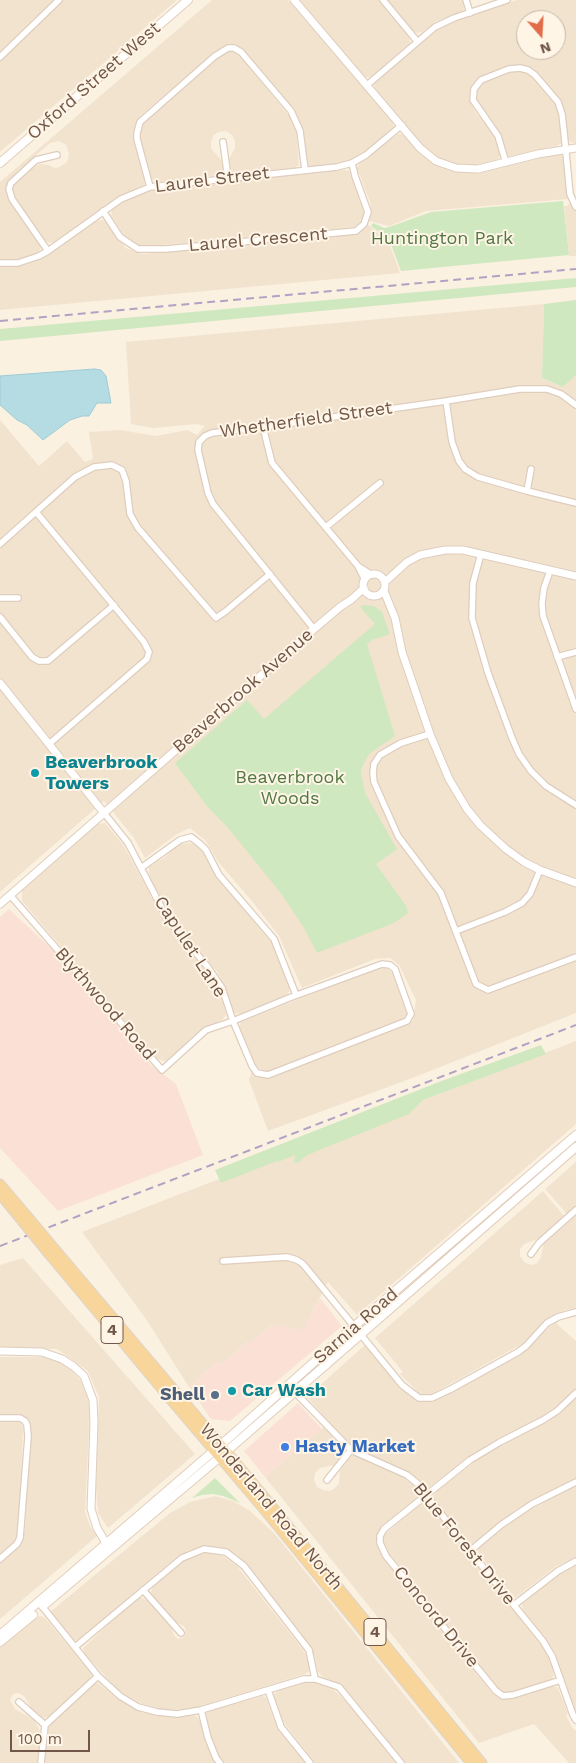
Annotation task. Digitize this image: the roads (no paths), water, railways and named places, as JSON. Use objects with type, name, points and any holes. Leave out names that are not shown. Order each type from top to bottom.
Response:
[{"type":"main road","name":"Oxford Street West","points":[[0,163],[188,0]]},
{"type":"main road","name":"Sarnia Road","points":[[0,1642],[220,1451],[288,1385],[355,1326],[576,1135]]},
{"type":"main road","name":"Sarnia Road","points":[[0,1635],[41,1605],[106,1543],[295,1391],[576,1147]]},
{"type":"main road","name":"Wonderland Road North","points":[[0,1184],[51,1251],[482,1763]]},
{"type":"main road","name":"Wonderland Road North","points":[[0,1194],[25,1219]]},
{"type":"main road","name":"Wonderland Road North","points":[[220,1451],[262,1507],[471,1763]]},
{"type":"street","points":[[0,57],[59,0]]},
{"type":"street","points":[[294,0],[427,155],[445,165],[456,168],[478,169],[538,154],[576,148]]},
{"type":"street","points":[[383,0],[417,41]]},
{"type":"street","points":[[466,0],[470,13]]},
{"type":"street","points":[[367,85],[435,27],[507,0]]},
{"type":"street","points":[[150,187],[137,139],[140,122],[215,56],[228,48],[234,48],[240,52],[291,111],[300,131],[305,170]]},
{"type":"street","points":[[506,163],[498,136],[473,100],[474,89],[481,80],[520,68],[528,70],[543,83],[558,102],[562,114],[570,194],[576,207]]},
{"type":"street","name":"Laurel Street","points":[[0,264],[18,263],[48,251],[121,199],[150,187],[337,167],[352,163],[366,155],[402,126]]},
{"type":"street","points":[[223,142],[228,178]]},
{"type":"street","points":[[48,251],[12,200],[9,189],[11,184],[36,160],[57,155]]},
{"type":"street","name":"Laurel Crescent","points":[[103,211],[120,237],[138,249],[166,249],[356,231],[364,224],[368,212],[352,163]]},
{"type":"street","name":"Whetherfield Street","points":[[314,629],[212,504],[198,450],[199,442],[205,436],[212,433],[530,388],[548,389],[561,394],[576,405]]},
{"type":"street","points":[[446,401],[452,442],[459,461],[465,469],[478,477],[576,503]]},
{"type":"street","points":[[263,427],[272,463],[358,566],[372,575],[383,579]]},
{"type":"street","points":[[0,544],[75,477],[94,467],[112,465],[122,470],[126,481],[130,514],[138,528],[216,618],[270,574]]},
{"type":"street","points":[[526,491],[531,469]]},
{"type":"street","points":[[326,527],[380,483]]},
{"type":"street","points":[[36,512],[144,642],[148,652],[147,659],[49,744]]},
{"type":"street","points":[[383,579],[407,562],[432,552],[463,550],[576,576]]},
{"type":"street","points":[[480,554],[473,583],[472,618],[488,673],[512,738],[519,754],[531,771],[546,786],[576,805]]},
{"type":"street","points":[[358,566],[364,584],[372,596],[392,611]]},
{"type":"street","points":[[550,571],[544,588],[543,616],[576,709]]},
{"type":"street","points":[[364,584],[372,575]]},
{"type":"street","points":[[383,579],[384,591],[398,626],[402,652],[430,734],[448,779],[467,809],[480,825],[506,849],[524,862],[576,883]]},
{"type":"street","name":"Beaverbrook Avenue","points":[[0,904],[314,629],[352,599],[364,584]]},
{"type":"street","points":[[372,596],[382,594],[384,591]]},
{"type":"street","name":"Beaverbrook Avenue","points":[[352,599],[372,596]]},
{"type":"street","points":[[0,598],[18,598]]},
{"type":"street","points":[[0,617],[32,657],[39,661],[48,661],[114,605]]},
{"type":"street","points":[[557,657],[576,652]]},
{"type":"street","name":"Capulet Lane","points":[[0,683],[128,843],[168,920],[207,966],[222,988],[233,1021]]},
{"type":"street","points":[[430,734],[401,743],[380,755],[374,764],[372,773],[374,782],[398,836],[441,893],[476,984],[488,990],[576,957]]},
{"type":"street","points":[[141,868],[180,840],[191,838],[200,844],[206,850],[219,875],[274,939],[296,995]]},
{"type":"street","points":[[456,931],[505,912],[522,903],[530,894],[540,870]]},
{"type":"street","name":"Blythwood Road","points":[[10,895],[162,1070],[206,1030],[382,964],[390,965],[395,969],[411,1014],[406,1021],[268,1075],[258,1073],[252,1066],[233,1021]]},
{"type":"street","points":[[531,1254],[539,1243],[576,1210]]},
{"type":"street","points":[[223,1261],[288,1257],[297,1260],[307,1267],[402,1385],[419,1398],[432,1398],[518,1352],[547,1323],[558,1317],[576,1312]]},
{"type":"street","points":[[0,1351],[42,1352],[62,1359],[84,1376],[93,1400],[94,1423],[90,1509],[96,1528],[106,1543]]},
{"type":"street","name":"Blue Forest Drive","points":[[288,1385],[351,1450],[407,1475],[428,1495],[470,1551],[543,1641],[552,1656],[576,1720]]},
{"type":"street","points":[[428,1495],[470,1460],[543,1420],[557,1411],[576,1394]]},
{"type":"street","points":[[0,1418],[20,1418],[25,1421],[28,1437],[20,1538],[17,1544],[0,1559]]},
{"type":"street","points":[[327,1480],[351,1450]]},
{"type":"street","points":[[470,1551],[501,1525],[532,1504],[576,1482]]},
{"type":"street","name":"Concord Drive","points":[[428,1495],[384,1529],[380,1536],[380,1543],[386,1556],[496,1691],[503,1696],[513,1695],[561,1680]]},
{"type":"street","points":[[75,1647],[182,1558],[204,1549],[226,1552],[244,1566],[309,1650],[315,1679]]},
{"type":"street","points":[[514,1605],[558,1570],[576,1561]]},
{"type":"street","points":[[143,1590],[182,1633]]},
{"type":"street","points":[[41,1605],[98,1676],[120,1696],[138,1707],[157,1712],[177,1714],[201,1710],[304,1679],[315,1679],[339,1687],[401,1763]]},
{"type":"street","points":[[41,1763],[45,1725],[98,1676]]},
{"type":"street","points":[[268,1690],[281,1727],[310,1763]]},
{"type":"street","points":[[19,1702],[45,1725]]},
{"type":"street","points":[[201,1710],[208,1738],[220,1763]]},
{"type":"water","points":[[101,370],[106,376],[111,403],[97,403],[89,416],[70,420],[43,440],[27,425],[17,420],[0,405],[0,376]]},
{"type":"railway","points":[[0,321],[576,269]]},
{"type":"railway","points":[[0,1246],[576,1025]]},
{"type":"place","name":"Beaverbrook Towers","points":[[35,773]]},
{"type":"place","name":"Car Wash","points":[[232,1391]]},
{"type":"place","name":"Shell","points":[[215,1395]]},
{"type":"place","name":"Hasty Market","points":[[285,1447]]},
{"type":"park label","name":"Huntington Park","points":[[442,239]]},
{"type":"park label","name":"Beaverbrook Woods","points":[[290,788]]}]
